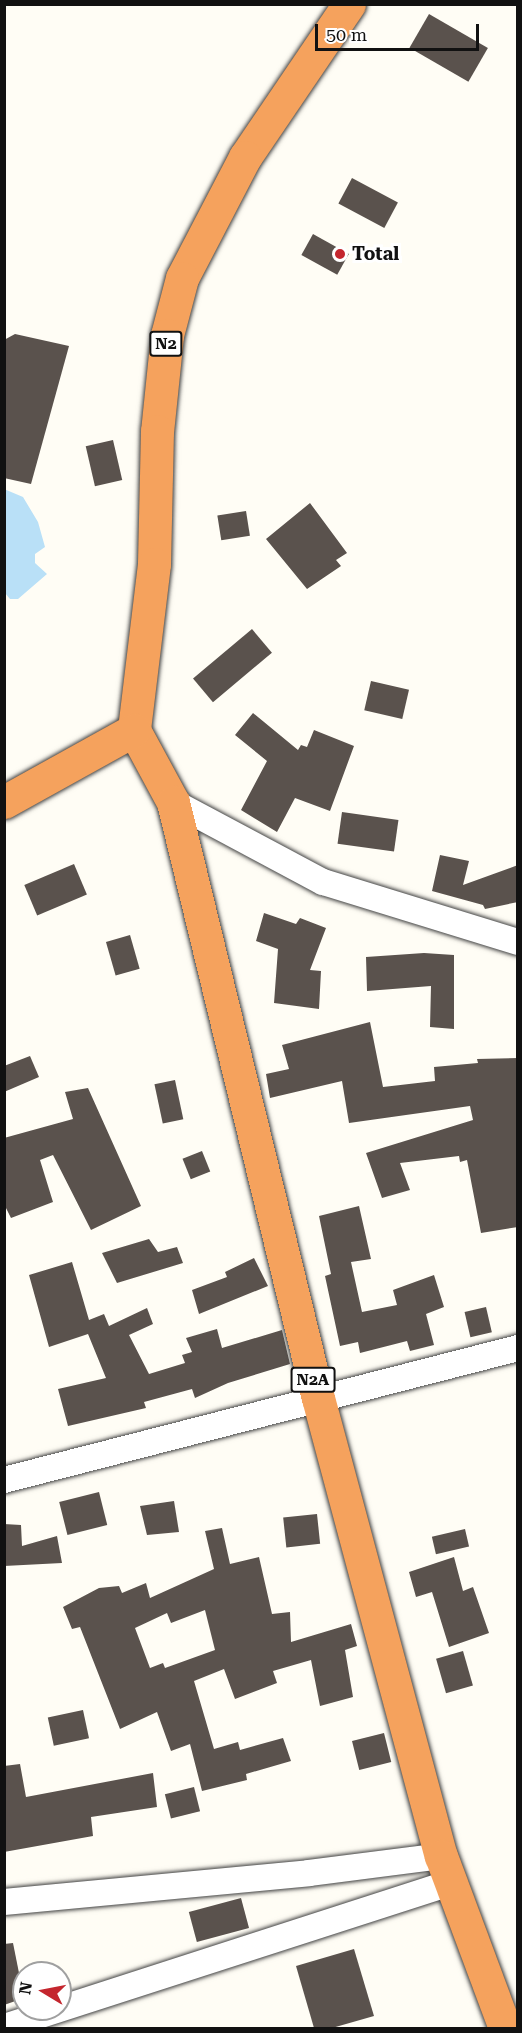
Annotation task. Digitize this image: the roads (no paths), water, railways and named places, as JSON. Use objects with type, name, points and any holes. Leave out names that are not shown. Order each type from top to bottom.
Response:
[{"type":"highway","name":"N2","points":[[134,730],[154,564],[157,431],[166,346],[182,278],[244,158],[349,4]]},
{"type":"highway","points":[[4,802],[134,730]]},
{"type":"highway","name":"N2A","points":[[134,730],[173,802],[318,1398],[446,1869],[505,2028]]},
{"type":"street","points":[[173,802],[323,882],[518,942]]},
{"type":"street","points":[[4,1479],[518,1348]]},
{"type":"street","points":[[4,1902],[309,1873],[446,1869]]},
{"type":"street","points":[[4,2027],[446,1869]]},
{"type":"water","points":[[4,489],[23,497],[38,522],[45,547],[35,554],[35,563],[47,574],[18,599],[10,599],[5,593]]},
{"type":"place","name":"Total","points":[[340,254]]}]
